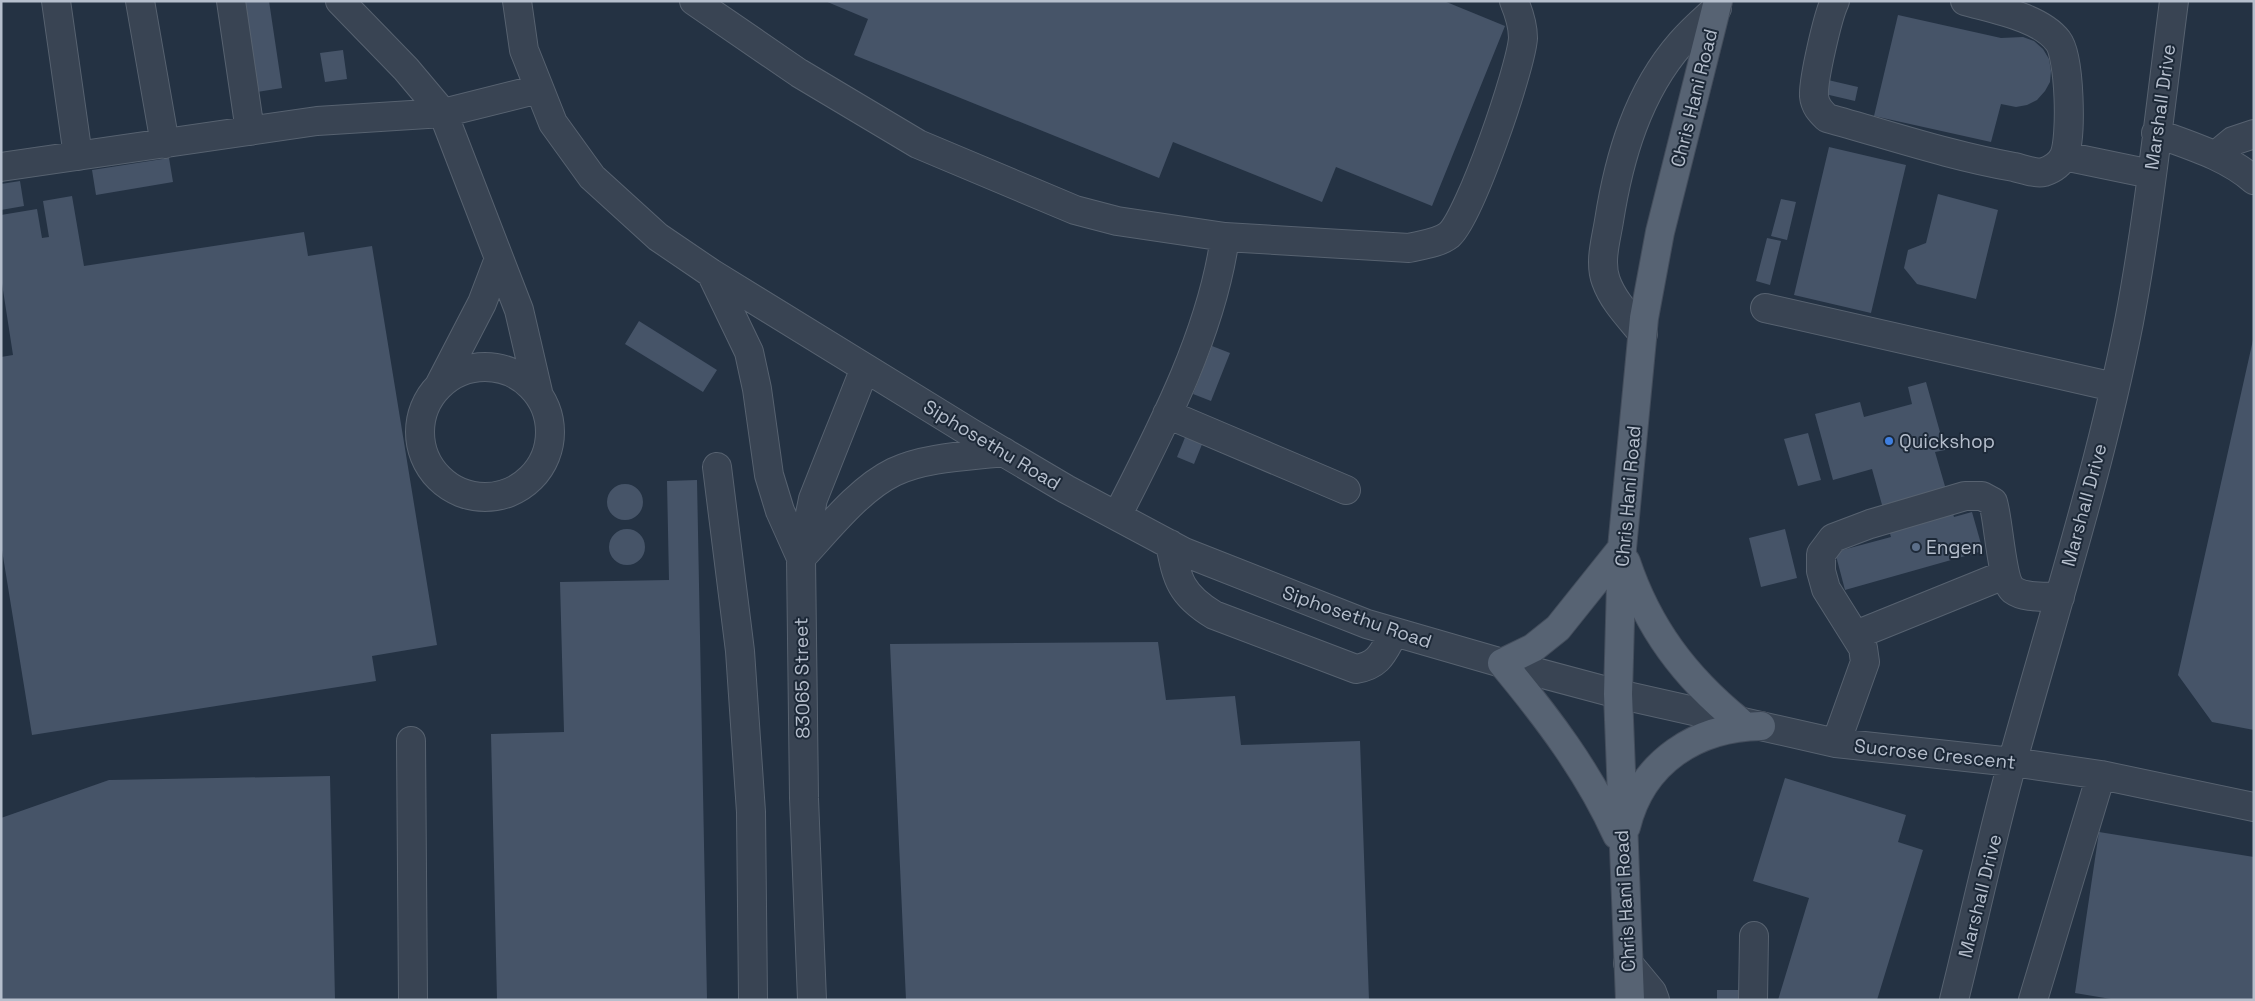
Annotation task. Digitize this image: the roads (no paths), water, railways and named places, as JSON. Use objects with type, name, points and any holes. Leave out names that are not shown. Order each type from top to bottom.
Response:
[{"type":"main road","name":"Chris Hani Road","points":[[1630,1000],[1618,694],[1622,548],[1643,334],[1660,232],[1717,4]]},
{"type":"main road","points":[[1622,548],[1558,628],[1533,648],[1502,663],[1562,737],[1583,769],[1602,801],[1623,848]]},
{"type":"main road","points":[[1622,548],[1648,616],[1667,647],[1700,687],[1750,724]]},
{"type":"main road","points":[[1623,848],[1626,824],[1634,802],[1646,782],[1661,763],[1680,748],[1698,738],[1718,731],[1750,724]]},
{"type":"lane","points":[[56,1],[78,156]]},
{"type":"lane","points":[[140,1],[165,144]]},
{"type":"lane","points":[[231,1],[250,131]]},
{"type":"lane","points":[[340,1],[406,69],[443,113],[523,326],[538,392],[547,409],[551,427],[550,446],[544,463],[533,478],[518,490],[500,496],[482,498],[463,494],[447,485],[433,472],[424,456],[420,438],[421,419],[427,402],[438,386],[482,303],[498,261]]},
{"type":"lane","name":"Siphosethu Road","points":[[517,1],[524,50],[553,123],[592,177],[658,237],[711,273],[1004,452],[1116,516],[1170,544],[1280,590],[1394,632],[1618,694]]},
{"type":"lane","points":[[694,1],[799,72],[918,144],[1075,210],[1117,221],[1225,237],[1409,248],[1436,242],[1449,235],[1463,217],[1520,60],[1523,36],[1519,14],[1514,1]]},
{"type":"lane","points":[[1836,1],[1819,64],[1814,95],[1817,109],[1827,118],[1989,163],[2042,172],[2057,166],[2064,156],[2070,135],[2066,58],[2058,41],[2041,26],[1965,1]]},
{"type":"lane","name":"Marshall Drive","points":[[1954,1000],[2012,762],[2060,597],[2129,323],[2174,1]]},
{"type":"lane","points":[[1643,334],[1612,296],[1605,279],[1603,256],[1611,208],[1628,134],[1644,98],[1682,42],[1717,4]]},
{"type":"lane","points":[[1,167],[317,121],[443,113],[539,89]]},
{"type":"lane","points":[[2156,133],[2216,156],[2240,169],[2254,180]]},
{"type":"lane","points":[[2216,156],[2233,141],[2254,134]]},
{"type":"lane","points":[[2064,156],[2151,174]]},
{"type":"lane","points":[[1116,516],[1168,414],[1210,307],[1221,268],[1225,237]]},
{"type":"lane","points":[[711,273],[749,352],[758,397],[769,475],[780,511],[801,558],[857,499],[894,472],[938,459],[1004,452]]},
{"type":"lane","points":[[1766,308],[2114,387]]},
{"type":"lane","points":[[438,386],[453,375],[470,368],[489,367],[524,379],[538,392]]},
{"type":"lane","name":"83065 Street","points":[[812,1000],[804,798],[801,558],[813,499],[865,368]]},
{"type":"lane","points":[[1168,414],[1346,490]]},
{"type":"lane","points":[[717,467],[740,652],[751,812],[753,1000]]},
{"type":"lane","points":[[1836,743],[1866,662],[1863,648],[1856,635],[1826,590],[1821,571],[1821,554],[1833,538],[1870,524],[1965,496],[1982,496],[1993,502],[1998,518],[2004,575],[2013,590],[2026,595],[2060,597]]},
{"type":"lane","points":[[1170,544],[1177,578],[1185,593],[1197,605],[1214,615],[1356,669],[1370,667],[1380,658],[1394,632]]},
{"type":"lane","points":[[1856,635],[2004,575]]},
{"type":"lane","name":"Sucrose Crescent","points":[[1618,694],[1836,743],[2012,762],[2101,775],[2254,807]]},
{"type":"lane","points":[[411,741],[413,1000]]},
{"type":"lane","points":[[2033,1000],[2101,775]]},
{"type":"lane","points":[[1753,1000],[1754,936]]},
{"type":"lane","points":[[1628,963],[1652,992],[1655,1000]]},
{"type":"place","name":"Quickshop","points":[[1889,441]]},
{"type":"place","name":"Engen","points":[[1916,547]]}]
